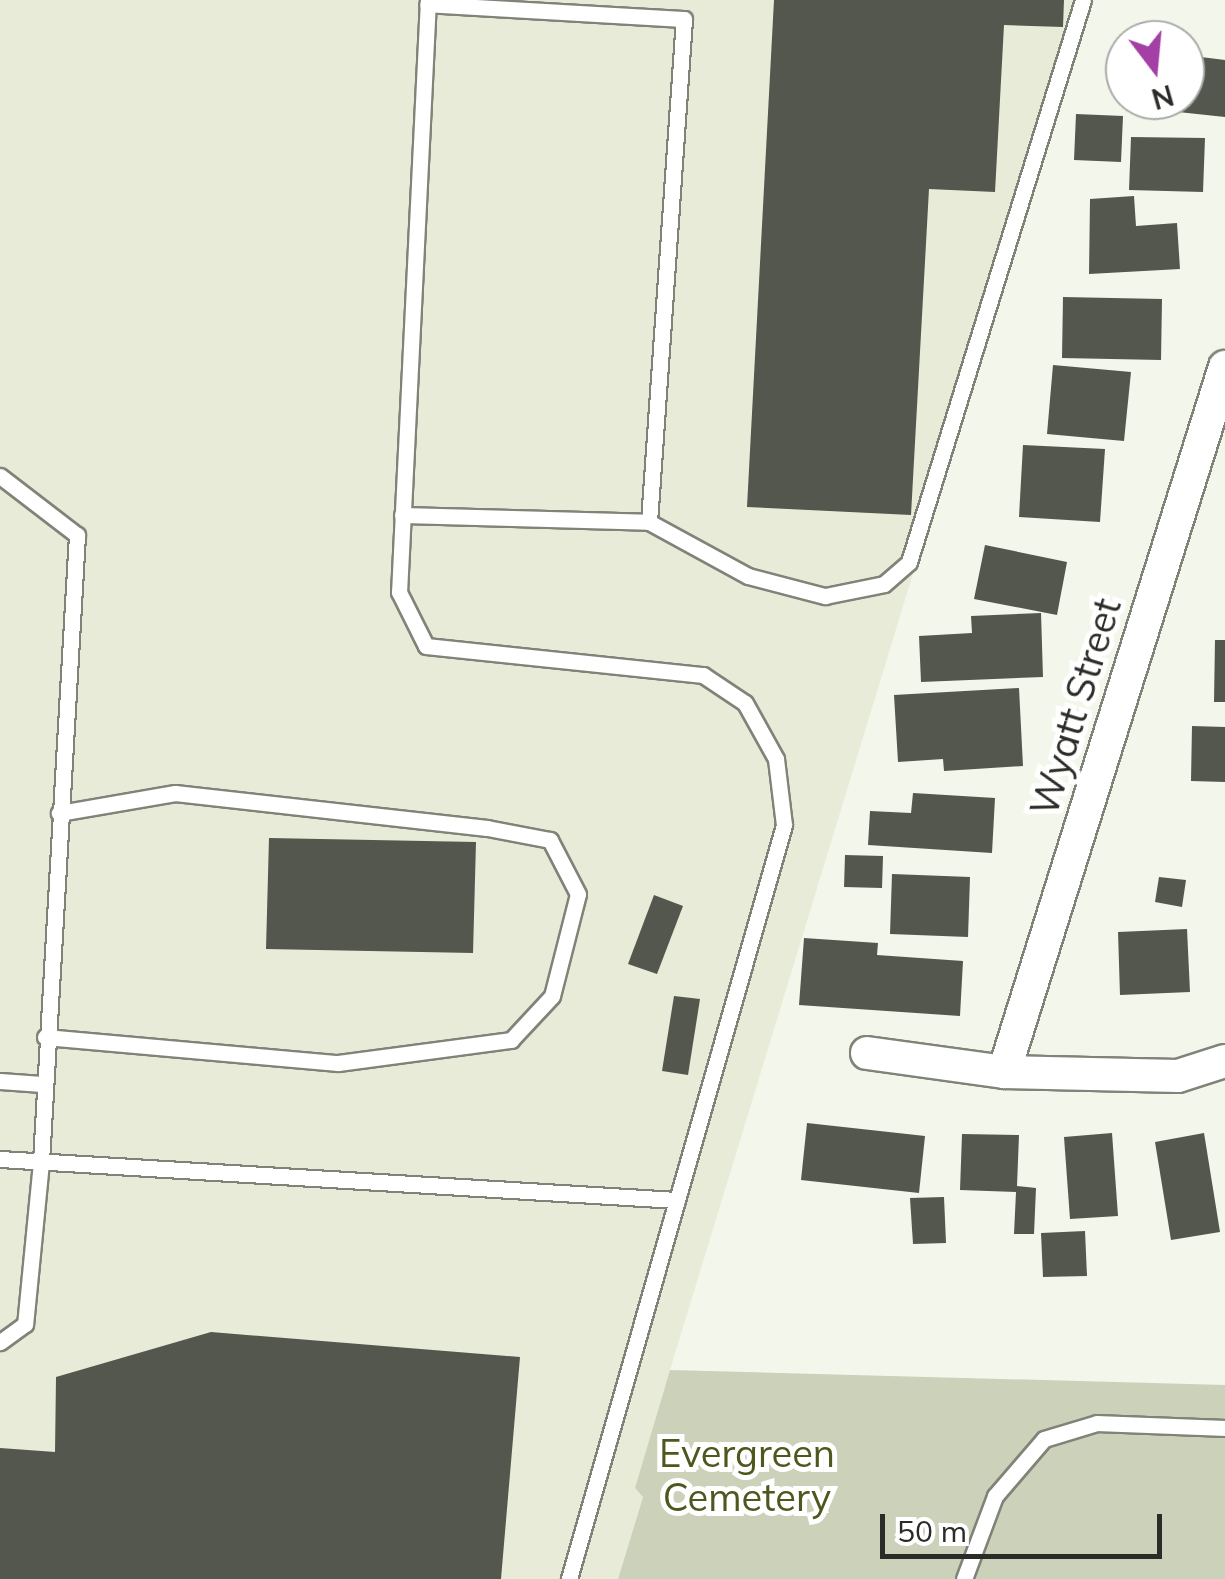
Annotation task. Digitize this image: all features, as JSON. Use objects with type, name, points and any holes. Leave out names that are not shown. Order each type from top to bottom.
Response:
[{"type":"street","name":"Wyatt Street","points":[[1004,1072],[1225,367]]},
{"type":"street","points":[[868,1053],[1004,1072],[1178,1076],[1225,1060]]},
{"type":"lane","points":[[402,514],[650,522],[748,576],[825,596],[884,584],[909,562],[1083,0]]},
{"type":"lane","points":[[569,1579],[784,825],[776,759],[745,703],[703,674],[426,646],[399,592],[427,2],[539,5],[684,20],[650,522]]},
{"type":"lane","points":[[0,476],[77,535],[42,1084],[42,1162],[26,1324],[0,1342]]},
{"type":"lane","points":[[45,1036],[338,1062],[511,1040],[552,996],[578,894],[550,840],[487,828],[174,794],[59,814]]},
{"type":"lane","points":[[0,1081],[42,1084]]},
{"type":"lane","points":[[0,1160],[677,1200]]},
{"type":"lane","points":[[964,1579],[995,1496],[1044,1438],[1098,1422],[1225,1428]]},
{"type":"shaded area","points":[[0,0],[1088,0],[670,1370],[635,1488],[643,1497],[618,1579],[0,1579]]},
{"type":"green space","name":"Evergreen Cemetery","points":[[670,1370],[1225,1385],[1225,1579],[618,1579],[643,1497],[635,1488]]},
{"type":"building","points":[[774,0],[1064,0],[1063,27],[1004,25],[995,192],[929,189],[911,515],[747,507]]},
{"type":"building","points":[[1205,58],[1225,60],[1225,117],[1205,115]]},
{"type":"building","points":[[1076,114],[1123,120],[1121,162],[1074,160]]},
{"type":"building","points":[[1131,137],[1205,138],[1203,192],[1129,190]]},
{"type":"building","points":[[1134,196],[1136,226],[1177,223],[1180,269],[1089,274],[1090,199]]},
{"type":"building","points":[[1063,297],[1162,299],[1161,360],[1062,358]]},
{"type":"building","points":[[1053,365],[1131,372],[1124,441],[1047,434]]},
{"type":"building","points":[[1023,445],[1105,449],[1100,522],[1019,517]]},
{"type":"building","points":[[985,545],[1067,562],[1057,615],[974,599]]},
{"type":"building","points":[[1041,613],[1043,677],[921,682],[919,636],[972,633],[971,616]]},
{"type":"building","points":[[1215,640],[1225,640],[1225,702],[1214,702]]},
{"type":"building","points":[[1019,688],[1023,766],[944,771],[943,759],[898,762],[894,695]]},
{"type":"building","points":[[1192,726],[1225,727],[1225,782],[1191,781]]},
{"type":"building","points":[[913,793],[995,798],[992,853],[868,845],[870,811],[911,813]]},
{"type":"building","points":[[269,838],[476,842],[473,953],[266,949]]},
{"type":"building","points":[[845,855],[883,856],[882,888],[844,887]]},
{"type":"building","points":[[892,874],[970,877],[968,937],[890,934]]},
{"type":"building","points":[[1159,877],[1186,880],[1182,907],[1155,902]]},
{"type":"building","points":[[654,895],[683,906],[657,974],[628,964]]},
{"type":"building","points":[[1187,929],[1190,992],[1120,995],[1118,932]]},
{"type":"building","points":[[804,938],[878,943],[877,955],[963,961],[960,1016],[799,1005]]},
{"type":"building","points":[[674,996],[700,999],[688,1075],[662,1071]]},
{"type":"building","points":[[807,1123],[925,1136],[919,1193],[801,1180]]},
{"type":"building","points":[[1112,1133],[1118,1216],[1070,1219],[1064,1137]]},
{"type":"building","points":[[1204,1133],[1220,1232],[1171,1240],[1155,1142]]},
{"type":"building","points":[[962,1134],[1019,1135],[1017,1186],[1036,1188],[1034,1234],[1014,1234],[1016,1192],[960,1190]]},
{"type":"building","points":[[944,1197],[946,1243],[913,1244],[910,1198]]},
{"type":"building","points":[[1085,1231],[1087,1276],[1043,1277],[1041,1233]]},
{"type":"building","points":[[211,1332],[520,1357],[501,1579],[0,1579],[0,1448],[55,1452],[56,1377]]}]
